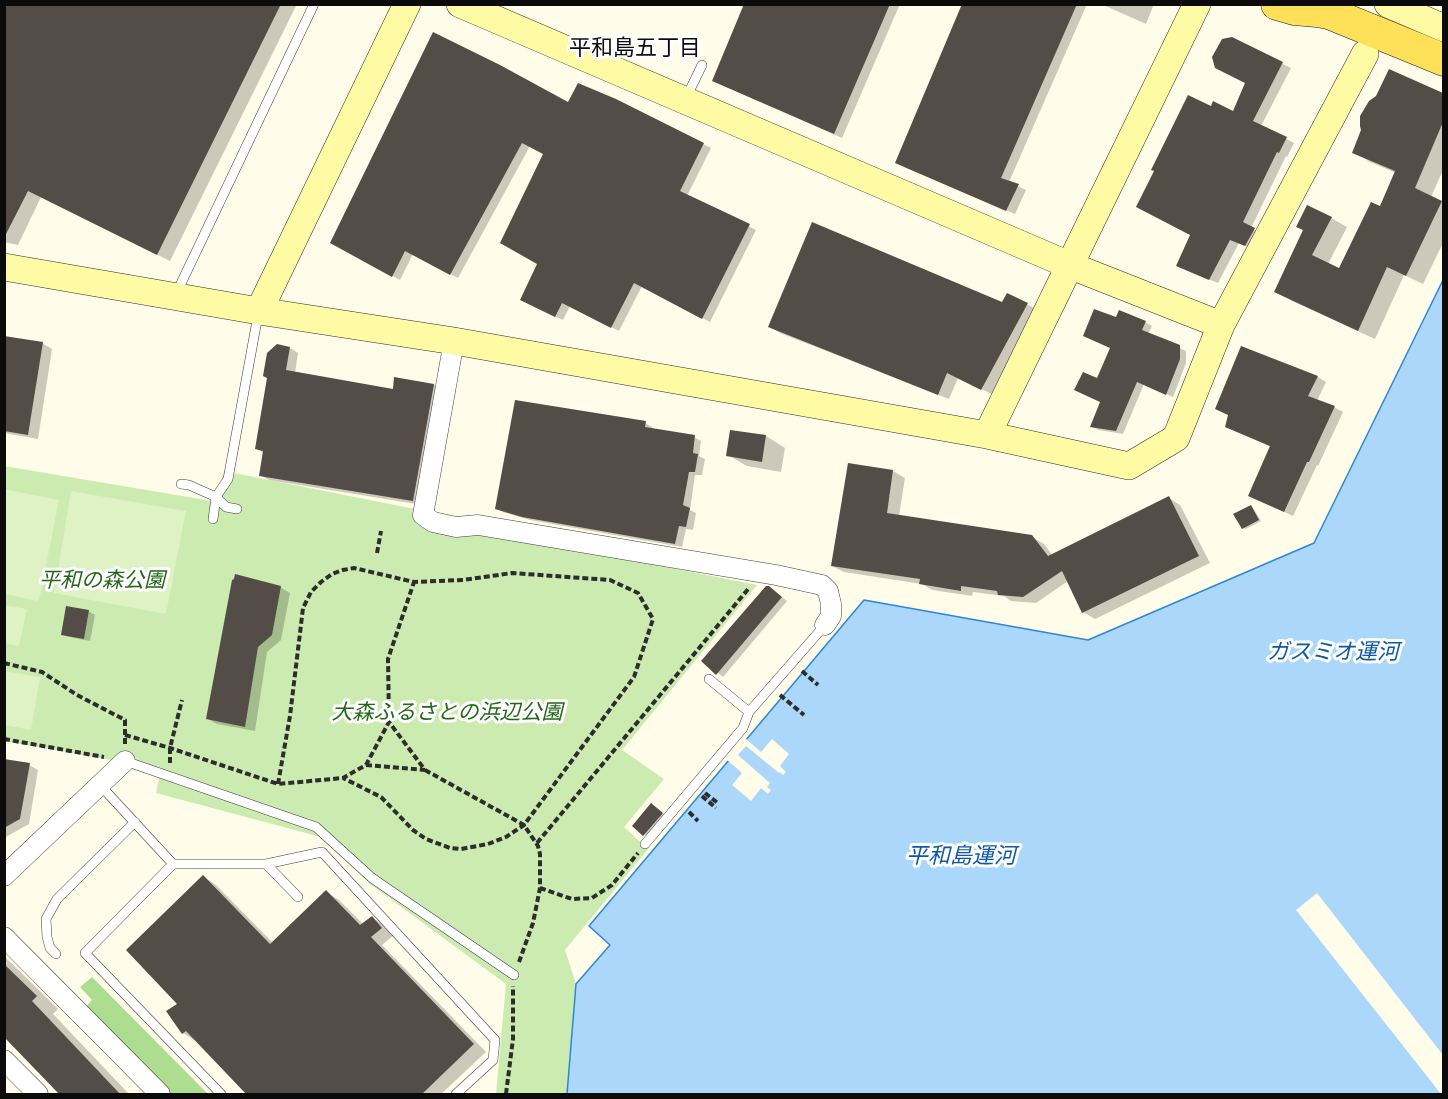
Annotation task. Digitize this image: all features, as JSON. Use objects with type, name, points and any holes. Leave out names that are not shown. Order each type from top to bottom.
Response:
[{"type":"main road","points":[[1277,4],[1294,9],[1329,13],[1443,60]]},
{"type":"street","points":[[259,310],[407,4]]},
{"type":"street","points":[[460,4],[1069,265],[1221,325]]},
{"type":"street","points":[[987,435],[1197,4]]},
{"type":"street","points":[[1388,4],[1440,26]]},
{"type":"street","points":[[4,267],[453,341],[987,435],[1130,466],[1176,438],[1221,325],[1365,54]]},
{"type":"street","points":[[453,341],[423,515],[433,522],[456,527],[478,525],[822,585],[828,591],[831,604],[831,616],[825,626]]},
{"type":"street","points":[[4,876],[125,761]]},
{"type":"street","points":[[4,937],[160,1095]]},
{"type":"street","points":[[8,1071],[38,1095]]},
{"type":"lane","points":[[175,296],[314,4]]},
{"type":"lane","points":[[685,101],[702,65]]},
{"type":"lane","points":[[213,519],[216,497],[228,479],[259,310]]},
{"type":"lane","points":[[181,484],[189,485],[216,497],[226,507],[237,509]]},
{"type":"lane","points":[[645,844],[743,728],[749,712],[825,626]]},
{"type":"lane","points":[[801,636],[809,643]]},
{"type":"lane","points":[[709,679],[749,712]]},
{"type":"lane","points":[[125,761],[316,827],[372,878],[514,975]]},
{"type":"lane","points":[[100,784],[173,864]]},
{"type":"lane","points":[[56,954],[50,948],[46,920],[57,899],[135,822]]},
{"type":"lane","points":[[221,1095],[85,953],[173,864],[266,864],[322,852],[495,1040],[493,1060],[456,1095]]},
{"type":"lane","points":[[266,864],[298,897]]},
{"type":"path","points":[[377,553],[381,531]]},
{"type":"path","points":[[278,784],[290,716],[303,608],[307,597],[328,577],[348,569],[364,570],[414,582],[463,580],[512,573],[610,580],[638,593],[653,619],[634,677],[524,825],[506,837],[488,844],[461,849],[450,848],[426,839],[413,830],[381,797],[343,778]]},
{"type":"path","points":[[537,843],[761,573]]},
{"type":"path","points":[[125,735],[278,784],[343,778],[366,765],[389,722],[388,659],[414,582]]},
{"type":"path","points":[[792,662],[818,685]]},
{"type":"path","points":[[4,663],[42,672],[77,695],[125,720],[125,761],[4,739]]},
{"type":"path","points":[[771,686],[804,716]]},
{"type":"path","points":[[169,776],[170,748],[182,700]]},
{"type":"path","points":[[389,722],[425,770],[524,825],[537,843],[540,854],[540,888],[533,923],[514,975],[513,1039],[506,1095]]},
{"type":"path","points":[[366,765],[425,770]]},
{"type":"path","points":[[540,888],[572,899],[591,898],[612,885],[645,844]]},
{"type":"green space","name":"大森ふるさとの浜辺公園","points":[[4,466],[218,502],[224,471],[415,509],[413,519],[427,530],[454,535],[474,529],[757,585],[622,750],[664,779],[624,827],[648,849],[565,950],[576,984],[567,1094],[496,1094],[506,984],[370,884],[321,837],[156,793],[161,769],[5,741]]},
{"type":"green space","points":[[4,489],[59,500],[38,601],[5,594]]},
{"type":"green space","name":"平和の森公園","points":[[71,491],[186,511],[166,614],[54,593]]},
{"type":"green space","points":[[4,605],[27,609],[19,646],[5,643]]},
{"type":"green space","points":[[4,671],[40,677],[31,730],[5,725]]},
{"type":"green space","points":[[92,977],[208,1094],[164,1094],[82,1011],[92,1000],[80,987]]},
{"type":"water","name":"平和島運河","points":[[1443,280],[1443,1094],[567,1094],[576,984],[610,945],[589,926],[864,600],[1088,640],[1314,543]]},
{"type":"pier","points":[[744,737],[761,752],[772,739],[789,754],[780,766],[786,772],[783,775],[746,746],[738,755],[770,783],[767,787],[771,790],[768,794],[761,788],[751,801],[732,785],[742,773],[726,759]]},
{"type":"pier","points":[[1317,893],[1443,1055],[1443,1094],[1296,910]]},
{"type":"building","points":[[4,4],[281,4],[157,255],[28,191],[4,238]]},
{"type":"building","points":[[744,4],[890,4],[834,134],[712,81]]},
{"type":"building","points":[[962,4],[1077,4],[1001,178],[1019,184],[1006,211],[895,163]]},
{"type":"building","points":[[433,32],[568,102],[578,83],[616,99],[704,143],[680,191],[750,224],[702,319],[634,283],[611,328],[562,303],[555,317],[520,300],[537,264],[500,243],[543,154],[522,143],[450,275],[405,251],[392,277],[330,243]]},
{"type":"building","points":[[1232,37],[1283,62],[1253,121],[1287,137],[1279,153],[1277,152],[1243,222],[1255,228],[1245,246],[1230,240],[1209,280],[1176,266],[1190,235],[1136,207],[1154,171],[1151,170],[1188,95],[1211,106],[1213,101],[1233,111],[1245,83],[1215,68],[1212,57],[1222,39]]},
{"type":"building","points":[[1389,69],[1443,93],[1443,122],[1415,188],[1442,201],[1406,276],[1387,267],[1358,331],[1274,292],[1303,230],[1296,227],[1307,205],[1332,217],[1312,255],[1339,268],[1371,202],[1380,206],[1395,171],[1352,153],[1361,130],[1360,116],[1369,101],[1376,96]]},
{"type":"building","points":[[812,222],[1002,302],[1007,293],[1028,303],[981,390],[947,373],[938,395],[768,327]]},
{"type":"building","points":[[1094,309],[1116,317],[1119,310],[1146,321],[1142,330],[1180,345],[1180,359],[1166,395],[1137,382],[1116,431],[1090,427],[1100,402],[1074,390],[1083,372],[1097,378],[1110,348],[1083,336]]},
{"type":"building","points":[[4,336],[43,342],[28,435],[4,431]]},
{"type":"building","points":[[277,344],[290,347],[286,370],[393,389],[394,377],[434,384],[413,501],[259,476],[263,451],[255,449],[267,378],[263,376],[267,353]]},
{"type":"building","points":[[1241,346],[1318,376],[1308,396],[1335,406],[1284,512],[1248,496],[1270,446],[1225,427],[1228,415],[1215,409]]},
{"type":"building","points":[[515,400],[646,421],[645,427],[695,435],[693,453],[698,454],[695,472],[689,472],[683,505],[690,508],[686,527],[679,526],[675,544],[522,517],[495,509]]},
{"type":"building","points":[[730,430],[766,435],[762,462],[726,456]]},
{"type":"building","points":[[848,463],[893,470],[887,513],[1032,535],[1048,556],[1169,496],[1199,556],[1082,613],[1062,571],[1023,597],[998,595],[997,591],[961,586],[961,591],[919,584],[920,579],[831,566]]},
{"type":"building","points":[[1251,505],[1259,520],[1242,529],[1233,514]]},
{"type":"building","points":[[235,574],[281,586],[272,635],[258,647],[245,727],[206,719]]},
{"type":"building","points":[[766,586],[782,597],[716,675],[701,661]]},
{"type":"building","points":[[66,606],[89,610],[84,639],[61,635]]},
{"type":"building","points":[[4,759],[30,763],[20,819],[4,828]]},
{"type":"building","points":[[651,803],[663,813],[643,836],[632,826]]},
{"type":"building","points":[[203,875],[270,944],[326,890],[360,925],[372,916],[382,928],[371,937],[474,1044],[421,1095],[247,1095],[186,1031],[182,1034],[166,1011],[177,1004],[126,950]]},
{"type":"building","points":[[4,964],[37,996],[32,1001],[121,1095],[60,1095],[4,1037]]},
{"type":"district","name":"平和島五丁目","points":[[635,49]]},
{"type":"water label","name":"ガスミオ運河","points":[[1333,653]]}]
